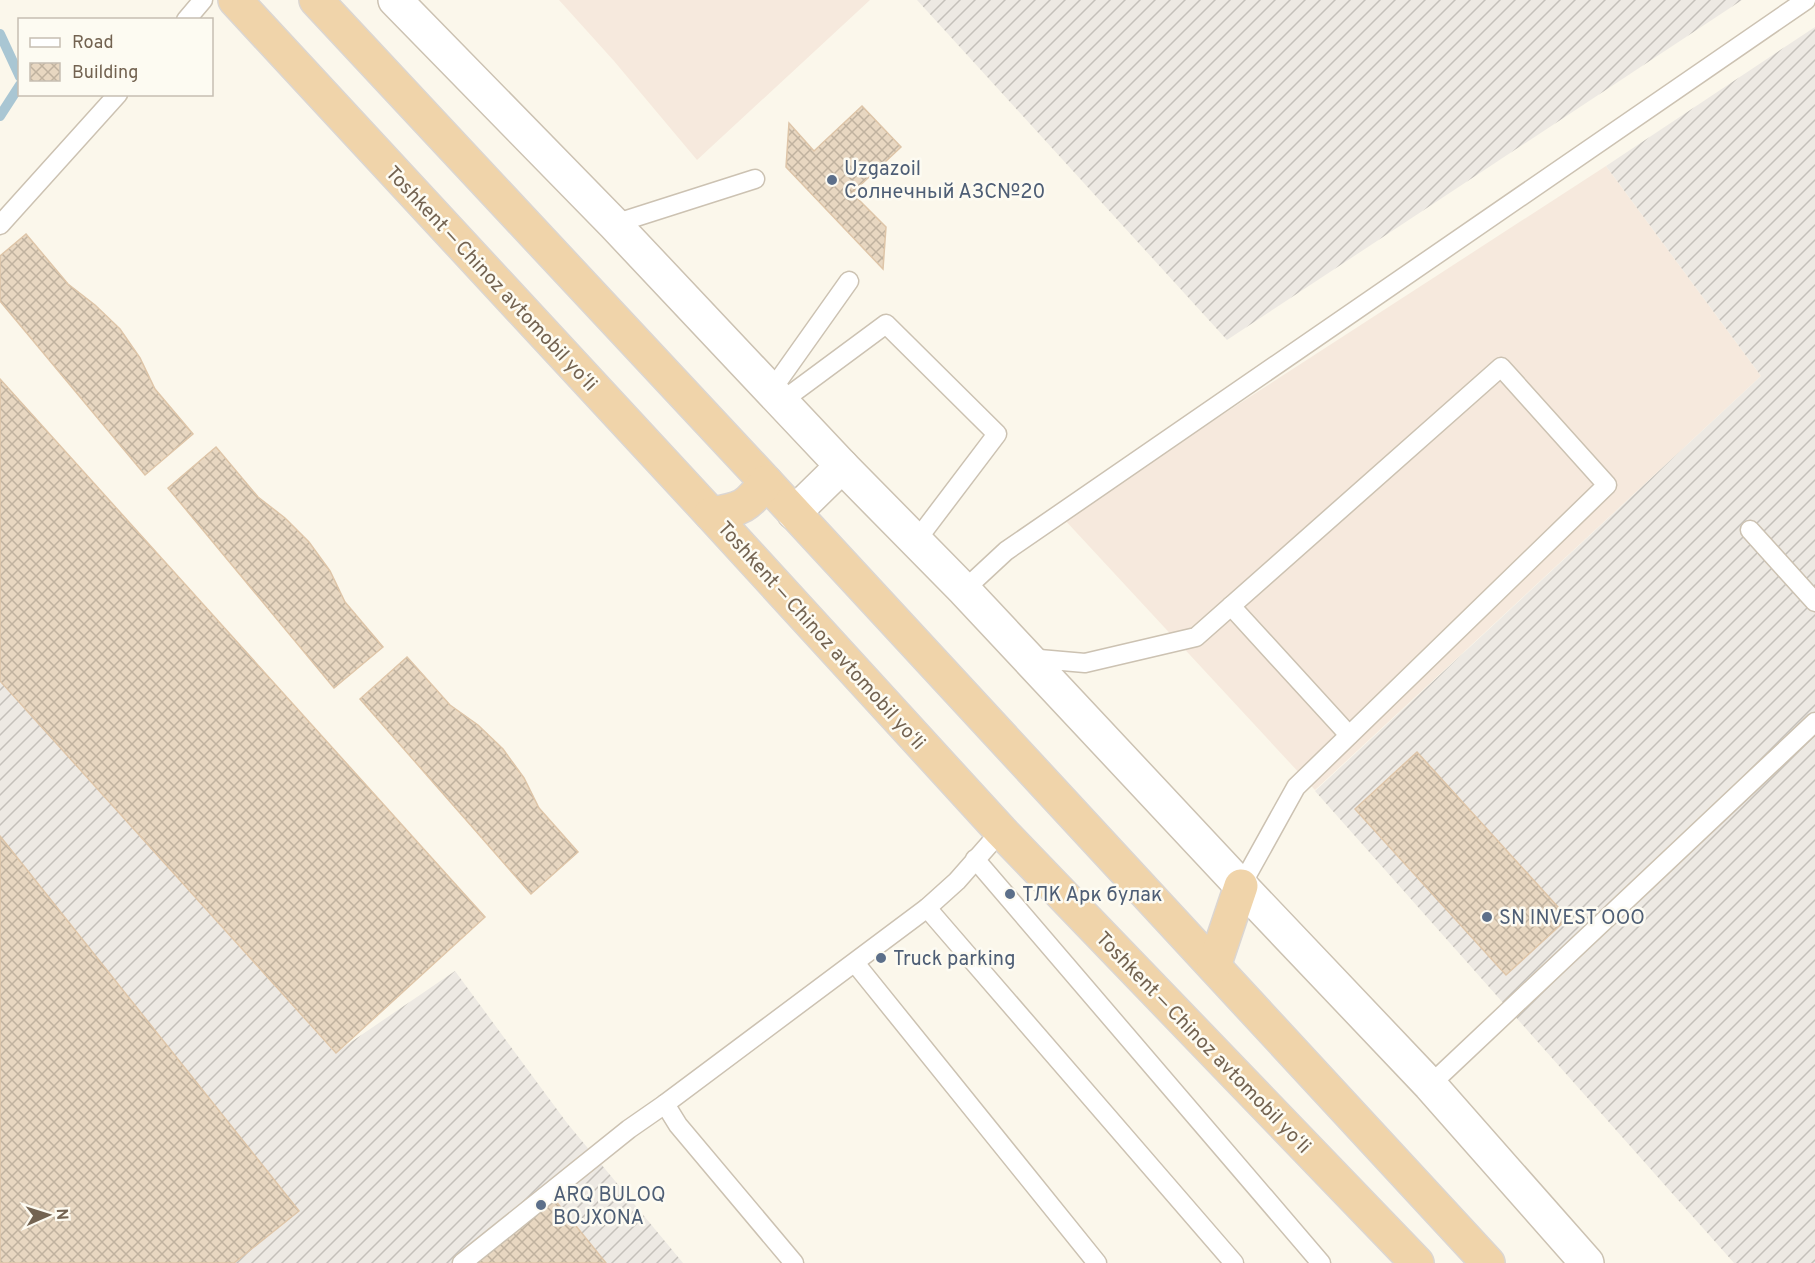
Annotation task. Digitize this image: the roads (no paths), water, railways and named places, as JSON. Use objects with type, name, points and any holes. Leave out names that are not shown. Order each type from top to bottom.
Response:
[{"type":"highway","name":"Toshkent — Chinoz avtomobil yoʻli","points":[[235,0],[1001,831],[1416,1263]]},
{"type":"highway","points":[[316,0],[766,482],[1488,1263]]},
{"type":"highway","points":[[711,514],[735,510],[750,502],[766,482]]},
{"type":"highway","points":[[1214,966],[1240,886]]},
{"type":"street","points":[[395,0],[614,224],[842,466],[964,590],[1240,886],[1430,1085],[1587,1263]]},
{"type":"street","points":[[794,513],[842,466]]},
{"type":"lane","points":[[188,18],[203,0]]},
{"type":"lane","points":[[964,590],[1006,551],[1806,0]]},
{"type":"lane","points":[[0,225],[116,96]]},
{"type":"lane","points":[[614,224],[755,179]]},
{"type":"lane","points":[[776,396],[849,281]]},
{"type":"lane","points":[[776,396],[886,324],[997,434],[916,542]]},
{"type":"lane","points":[[1027,658],[1085,663],[1196,637],[1501,367],[1607,485],[1296,787],[1240,886]]},
{"type":"lane","points":[[1750,530],[1815,602]]},
{"type":"lane","points":[[1231,606],[1348,735]]},
{"type":"lane","points":[[1430,1085],[1815,722]]},
{"type":"lane","points":[[462,1263],[629,1129],[927,908],[957,881],[1001,831]]},
{"type":"lane","points":[[975,859],[1322,1263]]},
{"type":"lane","points":[[927,908],[1234,1263]]},
{"type":"lane","points":[[855,963],[1097,1263]]},
{"type":"lane","points":[[665,1104],[678,1125],[794,1263]]},
{"type":"waterway","points":[[0,34],[18,73]]},
{"type":"waterway","points":[[0,116],[18,88]]},
{"type":"place","name":"Uzgazoil Солнечный АЗС№20","points":[[832,180]]},
{"type":"place","name":"ТЛК Арк булак","points":[[1010,894]]},
{"type":"place","name":"SN INVEST ООО","points":[[1487,917]]},
{"type":"place","name":"Truck parking","points":[[881,958]]},
{"type":"place","name":"ARQ BULOQ BOJXONA","points":[[541,1205]]}]
